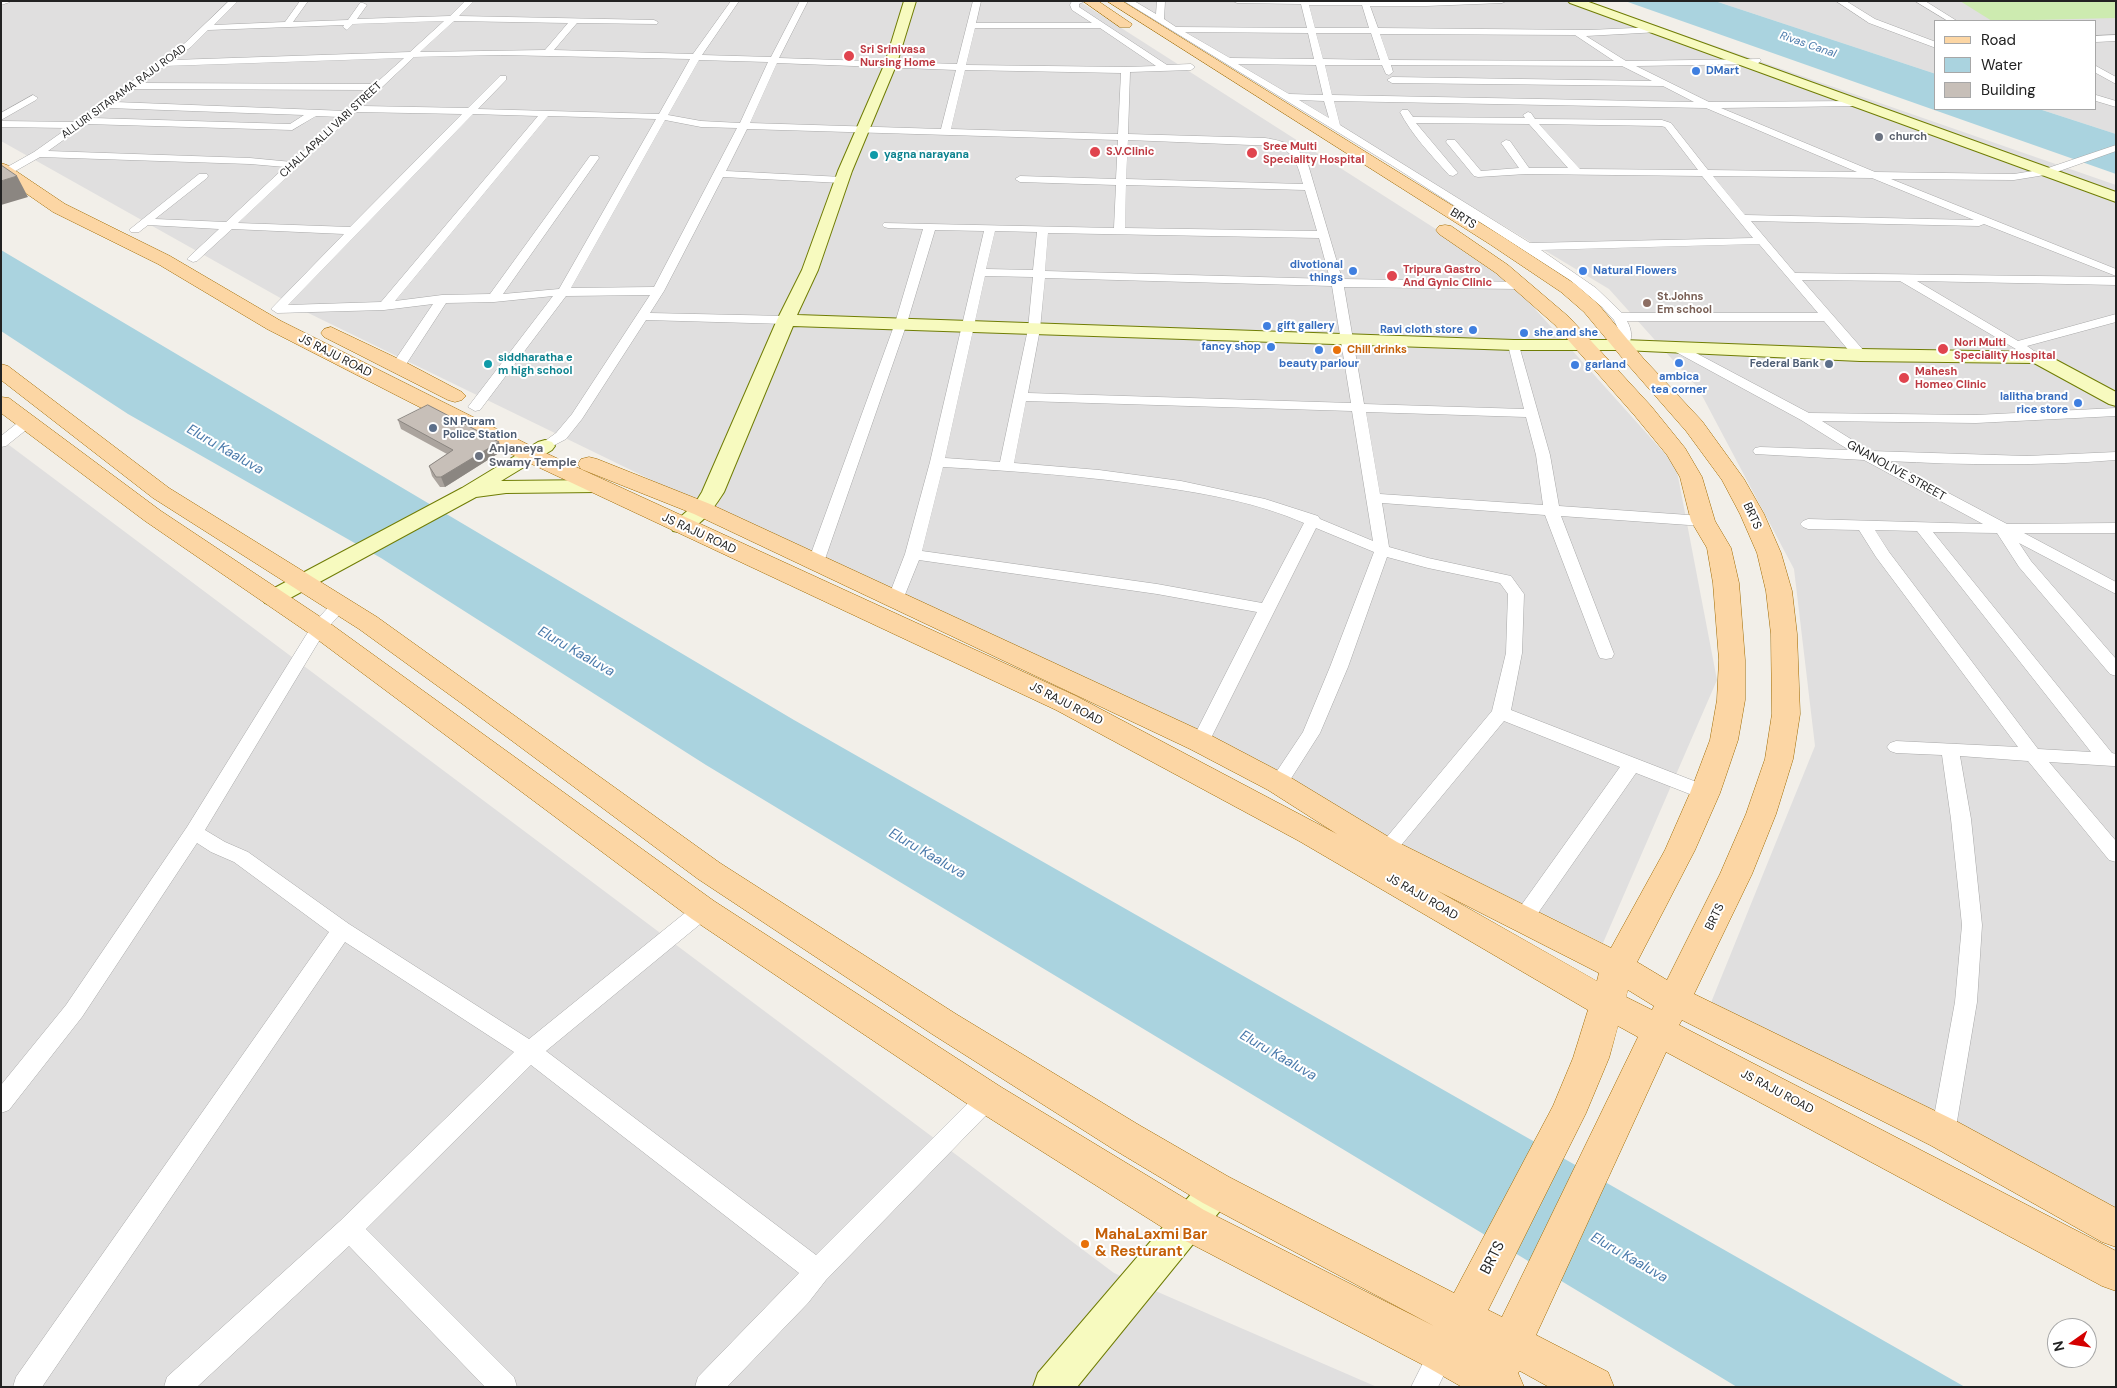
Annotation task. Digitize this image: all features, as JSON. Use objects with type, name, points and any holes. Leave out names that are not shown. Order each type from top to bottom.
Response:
[{"type":"main road","name":"BRTS","points":[[1089,1],[1471,246],[1522,285],[1562,321],[1643,411],[1677,454],[1691,477],[1702,521],[1719,548],[1726,583],[1732,660],[1731,700],[1724,740],[1705,794],[1680,850],[1618,968],[1591,1058],[1568,1113],[1443,1352]]},
{"type":"main road","name":"BRTS","points":[[1113,1],[1434,200],[1550,276],[1591,308],[1714,451],[1733,479],[1752,514],[1769,553],[1779,591],[1784,634],[1786,714],[1778,759],[1761,814],[1736,874],[1510,1345],[1499,1384]]},
{"type":"main road","name":"JS RAJU ROAD","points":[[12,162],[140,226],[277,309],[398,366],[474,407],[538,451],[597,486],[692,517],[816,562],[1200,742],[1278,783],[1386,850],[1618,968],[1653,989],[2113,1220]]},
{"type":"main road","name":"JS RAJU ROAD","points":[[12,162],[59,208],[164,260],[274,325],[538,451],[692,517],[1066,703],[1310,833],[1608,1004],[2116,1272]]},
{"type":"main road","points":[[1,370],[162,493],[304,581],[330,616],[703,910],[988,1098],[1190,1224],[1443,1352],[1499,1384]]},
{"type":"main road","points":[[1,403],[153,516],[273,598],[330,616],[471,696],[709,871],[944,1024],[1126,1137],[1216,1190],[1443,1352],[1510,1345],[1594,1387]]},
{"type":"street","name":"ALLURI SITARAMA RAJU ROAD","points":[[12,162],[82,123],[188,45],[234,1]]},
{"type":"street","points":[[287,25],[304,1]]},
{"type":"street","name":"CHALLAPALLI VARI STREET","points":[[193,259],[226,226],[352,112],[470,1]]},
{"type":"street","points":[[474,407],[563,292],[664,117],[696,57],[735,1]]},
{"type":"street","points":[[273,598],[469,492],[561,436],[577,416],[658,291],[744,125],[772,61],[804,1]]},
{"type":"street","points":[[692,517],[713,492],[786,320],[810,270],[842,180],[891,63],[910,1]]},
{"type":"street","points":[[945,133],[977,1]]},
{"type":"street","points":[[1081,1],[1076,2],[1075,8],[1166,69]]},
{"type":"street","points":[[1128,1],[1410,173],[1574,278],[1618,317],[1626,329],[1627,336],[1623,345]]},
{"type":"street","points":[[1160,21],[1161,1]]},
{"type":"street","points":[[1237,1],[1426,4],[1502,1]]},
{"type":"street","points":[[1574,1],[1855,103],[2053,170],[2116,188]]},
{"type":"street","points":[[1591,1],[2053,170],[2116,196]]},
{"type":"street","points":[[1840,1],[1872,21],[1934,44]]},
{"type":"street","points":[[1919,1],[1951,20]]},
{"type":"street","points":[[1304,2],[1336,128]]},
{"type":"street","points":[[1365,2],[1398,98],[1408,120],[1453,173]]},
{"type":"street","points":[[344,32],[363,5]]},
{"type":"street","points":[[206,28],[287,25],[327,26],[351,22],[451,18],[654,22]]},
{"type":"street","points":[[547,53],[576,20]]},
{"type":"street","points":[[971,25],[1103,26]]},
{"type":"street","points":[[1172,29],[1374,32],[1656,30]]},
{"type":"street","points":[[1575,32],[1625,64],[1707,105],[1991,224],[2116,273]]},
{"type":"street","points":[[2097,39],[2116,38]]},
{"type":"street","points":[[164,63],[547,53],[891,63],[960,67],[1126,70],[1191,66]]},
{"type":"street","points":[[1227,61],[1625,64],[1757,61]]},
{"type":"street","points":[[1500,64],[1531,121],[1577,172]]},
{"type":"street","points":[[1119,231],[1126,70]]},
{"type":"street","points":[[2097,70],[2116,81]]},
{"type":"street","points":[[277,309],[474,110],[503,78]]},
{"type":"street","points":[[1392,80],[1664,84]]},
{"type":"street","points":[[132,86],[379,87]]},
{"type":"street","points":[[1285,97],[1707,105],[1855,103]]},
{"type":"street","points":[[1,117],[33,98]]},
{"type":"street","points":[[2097,98],[2116,104]]},
{"type":"street","points":[[106,105],[312,114],[474,110],[546,112],[664,117],[701,124],[945,133],[1124,137],[1278,143],[1287,145],[1296,151],[1302,161],[1337,283],[1382,550],[1339,667],[1311,733],[1278,783]]},
{"type":"street","points":[[384,306],[546,112]]},
{"type":"street","points":[[1,124],[82,123],[285,128],[297,125],[312,114]]},
{"type":"street","points":[[1408,120],[1665,124],[1670,126],[1704,172],[1742,218],[1860,354]]},
{"type":"street","points":[[1451,142],[1478,174]]},
{"type":"street","points":[[1506,142],[1526,172]]},
{"type":"street","points":[[1410,173],[1704,172],[2014,177],[2053,170],[2116,148]]},
{"type":"street","points":[[494,298],[594,158]]},
{"type":"street","points":[[12,162],[250,160],[294,165]]},
{"type":"street","points":[[719,174],[842,180]]},
{"type":"street","points":[[140,226],[203,176]]},
{"type":"street","points":[[1020,178],[1309,187]]},
{"type":"street","points":[[1742,218],[1991,224]]},
{"type":"street","points":[[888,225],[1324,235]]},
{"type":"street","points":[[140,226],[226,226],[354,231]]},
{"type":"street","points":[[816,562],[900,323],[930,226]]},
{"type":"street","points":[[896,598],[913,554],[937,462],[966,327],[990,228]]},
{"type":"street","points":[[1006,467],[1034,329],[1043,229]]},
{"type":"street","points":[[1526,247],[1763,241]]},
{"type":"street","points":[[979,272],[1337,283],[1522,285]]},
{"type":"street","points":[[1793,276],[2116,281]]},
{"type":"street","points":[[1901,277],[2038,358],[2116,400]]},
{"type":"street","points":[[277,309],[384,306],[442,299],[494,298],[563,292],[658,291]]},
{"type":"street","points":[[398,366],[442,299]]},
{"type":"street","points":[[642,316],[900,323],[966,327],[1514,345],[1583,344],[2038,358]]},
{"type":"street","points":[[1618,317],[1826,317]]},
{"type":"street","points":[[2016,345],[2116,318]]},
{"type":"street","points":[[1514,345],[1543,454],[1552,512],[1606,654]]},
{"type":"street","name":"GNANOLIVE STREET","points":[[1680,348],[1806,417],[1868,456],[2116,589]]},
{"type":"street","points":[[1019,397],[1359,406],[1532,413]]},
{"type":"street","points":[[1806,417],[1976,420],[2116,412]]},
{"type":"street","points":[[1,443],[26,423]]},
{"type":"street","points":[[1760,451],[2061,461],[2116,456]]},
{"type":"street","points":[[937,462],[1006,467],[1192,487],[1262,502],[1312,519],[1382,550],[1505,579],[1516,594],[1514,653],[1501,714],[1386,850]]},
{"type":"street","points":[[469,492],[506,487],[597,486]]},
{"type":"street","points":[[1373,498],[1702,521]]},
{"type":"street","points":[[1200,742],[1312,519]]},
{"type":"street","points":[[1808,524],[2002,529],[2116,528]]},
{"type":"street","points":[[1864,525],[1882,554],[2034,756],[2116,855]]},
{"type":"street","points":[[1922,527],[2111,760]]},
{"type":"street","points":[[2002,529],[2025,564],[2116,670]]},
{"type":"street","points":[[913,554],[1157,589],[1267,609]]},
{"type":"street","points":[[1,1103],[74,1011],[194,832],[330,616]]},
{"type":"street","points":[[1501,714],[1705,794]]},
{"type":"street","points":[[1896,747],[2111,760]]},
{"type":"street","points":[[1943,1133],[1966,1002],[1972,925],[1961,819],[1950,749]]},
{"type":"street","points":[[1522,920],[1631,766]]},
{"type":"street","points":[[194,832],[218,847],[241,857],[342,930],[530,1051],[817,1271]]},
{"type":"street","points":[[177,1387],[349,1229],[530,1051],[703,910]]},
{"type":"street","points":[[26,1387],[342,930]]},
{"type":"street","points":[[708,1387],[799,1294],[817,1271],[988,1098]]},
{"type":"street","points":[[1052,1387],[1190,1224],[1216,1190]]},
{"type":"street","points":[[349,1229],[504,1387]]},
{"type":"shaded area","points":[[1,1],[1079,1],[1500,270],[1676,466],[1717,680],[1603,943],[300,309],[1,141]]},
{"type":"shaded area","points":[[1129,1],[1586,1],[2116,185],[2116,1221],[1708,1010],[1815,746],[1794,569],[1698,388],[1609,289]]},
{"type":"shaded area","points":[[1715,1],[2116,1],[2116,134],[2042,110],[2097,110],[2097,20],[1934,20],[1934,73]]},
{"type":"shaded area","points":[[1,439],[1114,1273],[1377,1387],[1,1387]]},
{"type":"green space","points":[[1960,1],[2116,1],[2116,18],[1990,20]]},
{"type":"water","name":"Rivas Canal","points":[[1625,1],[1715,1],[1934,73],[1934,110]]},
{"type":"water","points":[[1934,110],[2042,110],[2116,134],[2116,174]]},
{"type":"water","name":"Eluru Kaaluva","points":[[1,250],[794,720],[1965,1387],[1737,1387],[706,765],[381,558],[128,414],[1,331]]},
{"type":"building","points":[[1,165],[17,176],[1,181]]},
{"type":"building","points":[[428,405],[499,442],[441,477],[436,477],[429,466],[453,450],[398,420]]},
{"type":"place","name":"Sri Srinivasa Nursing Home","points":[[849,56]]},
{"type":"place","name":"DMart","points":[[1696,71]]},
{"type":"place","name":"church","points":[[1879,137]]},
{"type":"place","name":"S.V.Clinic","points":[[1095,152]]},
{"type":"place","name":"Sree Multi Speciality Hospital","points":[[1252,153]]},
{"type":"place","name":"yagna narayana","points":[[874,155]]},
{"type":"place","name":"divotional things","points":[[1353,271]]},
{"type":"place","name":"Natural Flowers","points":[[1583,271]]},
{"type":"place","name":"Tripura Gastro And Gynic Clinic","points":[[1392,276]]},
{"type":"place","name":"St.Johns Em school","points":[[1647,303]]},
{"type":"place","name":"gift gallery","points":[[1267,326]]},
{"type":"place","name":"Ravi cloth store","points":[[1473,330]]},
{"type":"place","name":"she and she","points":[[1524,333]]},
{"type":"place","name":"fancy shop","points":[[1271,347]]},
{"type":"place","name":"Nori Multi Speciality Hospital","points":[[1943,349]]},
{"type":"place","name":"beauty parlour","points":[[1319,350]]},
{"type":"place","name":"Chill drinks","points":[[1337,350]]},
{"type":"place","name":"ambica tea corner","points":[[1679,363]]},
{"type":"place","name":"siddharatha e m high school","points":[[488,364]]},
{"type":"place","name":"Federal Bank","points":[[1829,364]]},
{"type":"place","name":"garland","points":[[1575,365]]},
{"type":"place","name":"Mahesh Homeo Clinic","points":[[1904,378]]},
{"type":"place","name":"lalitha brand rice store","points":[[2078,403]]},
{"type":"place","name":"SN Puram Police Station","points":[[433,428]]},
{"type":"place","name":"Anjaneya Swamy Temple","points":[[479,456]]},
{"type":"place","name":"MahaLaxmi Bar & Resturant","points":[[1085,1244]]}]
